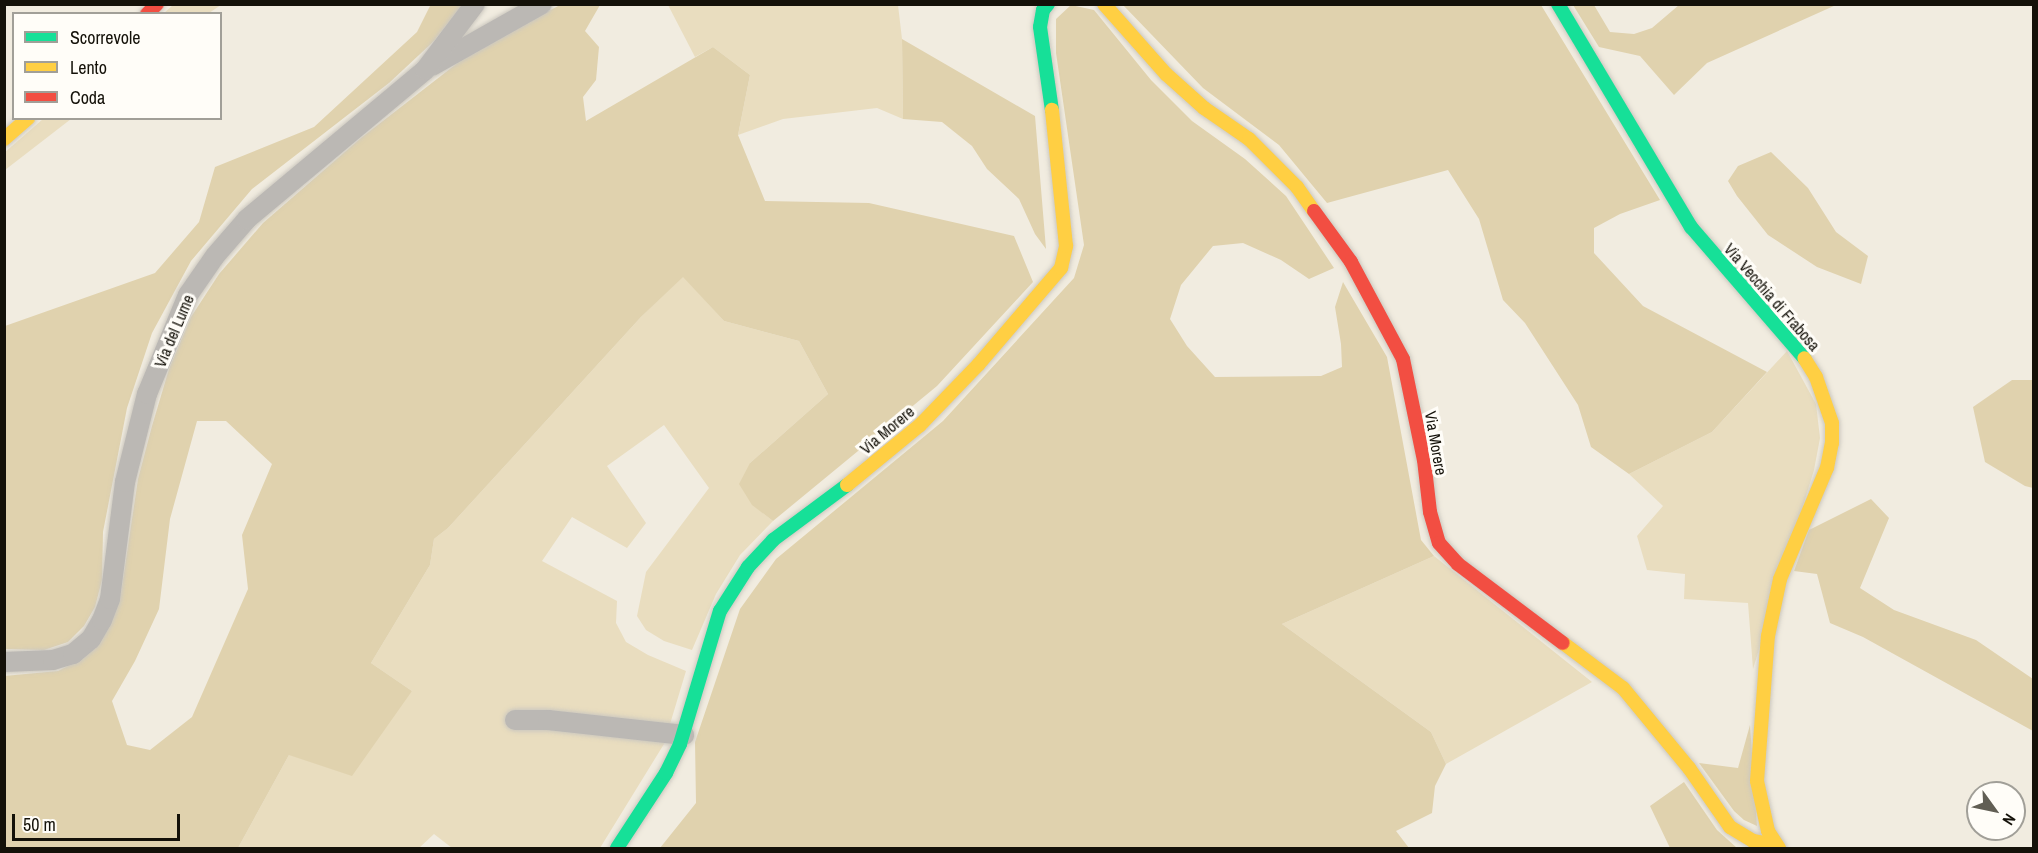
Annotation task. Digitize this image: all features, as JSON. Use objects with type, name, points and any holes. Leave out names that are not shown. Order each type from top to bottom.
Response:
[{"type":"street","name":"Via del Lume","points":[[4,662],[53,660],[74,654],[91,639],[102,620],[110,599],[125,482],[147,394],[188,295],[215,255],[247,219],[425,70],[475,4]]},
{"type":"street","points":[[425,70],[542,4]]},
{"type":"street","name":"Via Morere","points":[[617,849],[666,773],[684,735],[720,610],[748,567],[773,540],[841,490],[920,425],[978,365],[1061,268],[1066,246],[1051,97],[1040,27],[1043,10],[1048,4]]},
{"type":"street","name":"Via Morere","points":[[1104,4],[1166,74],[1204,108],[1249,139],[1297,187],[1351,262],[1403,359],[1424,460],[1430,512],[1439,543],[1458,564],[1623,688],[1689,768],[1730,827],[1753,841],[1777,847]]},
{"type":"street","name":"Via Vecchia di Frabosa","points":[[1558,4],[1691,227],[1803,356],[1816,377],[1832,423],[1832,443],[1827,468],[1783,570],[1768,636],[1761,702],[1757,781],[1768,831],[1777,847]]},
{"type":"street","points":[[4,139],[26,120]]},
{"type":"street","points":[[514,720],[548,720],[684,735]]},
{"type":"shaded area","points":[[431,4],[462,5],[434,41],[389,83],[252,189],[191,261],[152,333],[127,408],[103,532],[102,580],[95,607],[84,626],[68,642],[44,650],[5,649],[5,326],[155,273],[199,222],[215,167],[314,127],[417,32]]},
{"type":"shaded area","points":[[173,5],[221,5],[210,12],[165,12]]},
{"type":"shaded area","points":[[560,5],[600,5],[585,31],[599,47],[596,80],[583,97],[586,121],[713,47],[750,75],[738,135],[765,201],[869,203],[1014,236],[1033,282],[937,386],[773,521],[752,505],[739,484],[750,463],[828,394],[799,341],[724,321],[683,277],[641,317],[448,528],[434,539],[430,565],[371,663],[412,691],[352,776],[289,755],[238,848],[5,848],[4,676],[58,671],[84,658],[109,627],[121,593],[138,479],[152,426],[169,369],[191,317],[219,274],[263,223],[361,138],[473,51]],"holes":[[[197,421],[226,421],[272,464],[242,535],[248,589],[192,717],[150,750],[127,745],[112,701],[135,661],[159,609],[170,519]]]},
{"type":"shaded area","points":[[668,5],[898,5],[902,39],[903,119],[877,108],[783,119],[738,135],[750,75],[713,47],[695,57]]},
{"type":"shaded area","points":[[1071,5],[1094,10],[1151,80],[1192,121],[1245,159],[1286,196],[1334,268],[1309,279],[1281,260],[1243,243],[1213,246],[1181,285],[1170,319],[1187,346],[1215,377],[1321,376],[1342,367],[1335,307],[1343,282],[1387,357],[1421,540],[1434,556],[1282,624],[1431,732],[1446,764],[1435,786],[1432,813],[1396,831],[1409,848],[660,848],[696,803],[695,742],[740,609],[776,559],[943,421],[1074,278],[1084,245],[1056,53],[1056,19]]},
{"type":"shaded area","points":[[1123,5],[1541,5],[1660,200],[1620,214],[1594,228],[1594,253],[1643,306],[1767,372],[1712,432],[1629,474],[1591,447],[1578,405],[1525,323],[1503,300],[1479,219],[1448,170],[1327,203],[1279,145],[1203,88]]},
{"type":"shaded area","points":[[1573,5],[1594,5],[1610,32],[1634,34],[1652,28],[1679,5],[1836,5],[1707,63],[1674,95],[1640,56],[1599,47]]},
{"type":"shaded area","points":[[902,39],[1035,116],[1046,249],[1035,234],[1019,199],[987,169],[972,146],[942,122],[903,119]]},
{"type":"shaded area","points":[[42,120],[70,120],[5,170],[4,153]]},
{"type":"shaded area","points":[[1771,152],[1808,188],[1836,232],[1868,256],[1861,284],[1817,267],[1768,235],[1737,196],[1728,181],[1738,166]]},
{"type":"shaded area","points":[[683,276],[724,321],[799,341],[828,394],[750,463],[753,505],[773,521],[740,555],[716,594],[692,650],[664,641],[646,630],[637,616],[646,572],[709,488],[664,425],[607,466],[646,523],[627,548],[572,517],[542,561],[617,601],[616,623],[626,642],[648,655],[686,671],[664,744],[600,848],[452,848],[434,834],[419,848],[238,848],[289,755],[412,691],[371,663],[430,565],[434,539],[448,528],[641,317]]},
{"type":"shaded area","points":[[1787,351],[1816,404],[1820,438],[1814,470],[1753,669],[1748,603],[1684,599],[1685,574],[1647,570],[1637,536],[1663,506],[1629,474],[1712,432]]},
{"type":"shaded area","points":[[2012,380],[2033,380],[2033,488],[2025,486],[1985,462],[1973,407]]},
{"type":"shaded area","points":[[1871,499],[1889,518],[1860,588],[1894,610],[1976,640],[2033,679],[2033,731],[1863,637],[1830,623],[1817,574],[1794,571],[1809,530]]},
{"type":"shaded area","points":[[1434,556],[1592,682],[1446,764],[1431,732],[1282,624]]},
{"type":"shaded area","points":[[1750,725],[1757,826],[1744,820],[1734,811],[1699,763],[1738,768]]},
{"type":"shaded area","points":[[1684,782],[1717,830],[1737,848],[1670,848],[1650,806]]},
{"type":"traffic: fast","points":[[1048,4],[1043,10],[1040,27],[1052,110]]},
{"type":"traffic: fast","points":[[1558,4],[1691,227],[1804,358]]},
{"type":"traffic: fast","points":[[617,848],[666,773],[680,744],[720,611],[748,567],[773,540],[847,485]]},
{"type":"traffic: slow","points":[[1104,4],[1166,74],[1204,108],[1249,139],[1297,187],[1314,211]]},
{"type":"traffic: slow","points":[[847,485],[920,425],[978,365],[1061,268],[1066,246],[1052,110]]},
{"type":"traffic: slow","points":[[4,139],[26,120]]},
{"type":"traffic: slow","points":[[1779,848],[1768,831],[1757,781],[1768,636],[1780,579],[1827,468],[1832,443],[1832,423],[1816,377],[1804,358]]},
{"type":"traffic: slow","points":[[1563,643],[1623,688],[1689,768],[1730,827],[1753,841],[1775,845]]},
{"type":"traffic: jam","points":[[149,12],[157,4]]},
{"type":"traffic: jam","points":[[1314,211],[1351,262],[1403,359],[1424,460],[1430,512],[1439,543],[1458,564],[1563,643]]}]
